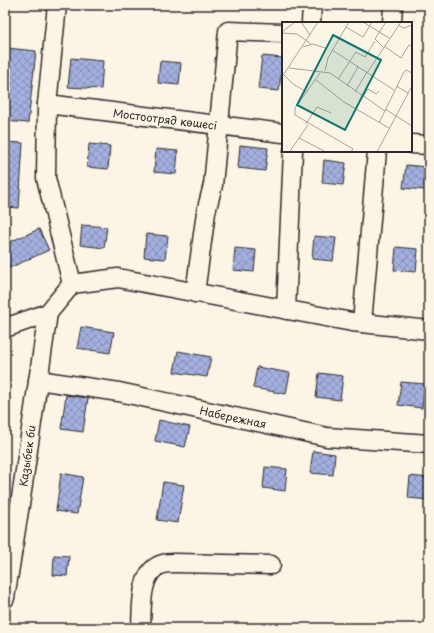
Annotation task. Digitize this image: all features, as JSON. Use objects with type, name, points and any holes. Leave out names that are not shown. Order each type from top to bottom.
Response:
[{"type":"street","points":[[57,5],[48,104],[46,178],[72,284]]},
{"type":"street","points":[[311,22],[312,5]]},
{"type":"street","points":[[392,22],[393,5]]},
{"type":"street","points":[[194,293],[206,212],[213,185],[228,31],[282,33]]},
{"type":"street","name":"Мостоотряд көшесі","points":[[48,104],[282,133]]},
{"type":"street","points":[[412,144],[429,145]]},
{"type":"street","points":[[286,310],[293,152]]},
{"type":"street","points":[[362,323],[377,152]]},
{"type":"street","points":[[5,328],[48,313],[72,284],[118,278],[362,323],[429,330]]},
{"type":"street","name":"Казыбек би","points":[[5,598],[13,498],[38,380],[48,313]]},
{"type":"street","name":"Набережная","points":[[38,380],[119,392],[327,437],[429,444]]},
{"type":"street","points":[[141,628],[144,588],[150,573],[162,564],[272,565]]},
{"type":"building","points":[[7,48],[36,51],[28,123],[5,121],[5,68]]},
{"type":"building","points":[[262,56],[282,58],[279,91],[258,89]]},
{"type":"building","points":[[71,58],[103,61],[101,89],[68,87]]},
{"type":"building","points":[[160,61],[181,63],[179,85],[158,83]]},
{"type":"building","points":[[5,142],[23,143],[19,208],[5,207]]},
{"type":"building","points":[[89,144],[110,146],[108,169],[87,167]]},
{"type":"building","points":[[240,145],[268,148],[265,171],[238,168]]},
{"type":"building","points":[[156,149],[178,151],[176,174],[154,172]]},
{"type":"building","points":[[324,160],[346,163],[343,185],[322,183]]},
{"type":"building","points":[[406,165],[427,167],[425,190],[403,188]]},
{"type":"building","points":[[82,225],[107,227],[104,248],[80,245]]},
{"type":"building","points":[[39,229],[49,250],[5,270],[5,244]]},
{"type":"building","points":[[146,234],[168,236],[165,259],[144,257]]},
{"type":"building","points":[[314,236],[336,238],[333,261],[312,259]]},
{"type":"building","points":[[396,247],[418,249],[416,272],[394,270]]},
{"type":"building","points":[[235,248],[256,250],[254,272],[233,270]]},
{"type":"building","points":[[81,327],[114,332],[110,353],[77,348]]},
{"type":"building","points":[[178,351],[211,357],[207,377],[174,372]]},
{"type":"building","points":[[257,367],[290,373],[286,394],[253,388]]},
{"type":"building","points":[[319,373],[343,376],[340,400],[316,397]]},
{"type":"building","points":[[401,382],[425,384],[422,408],[398,405]]},
{"type":"building","points":[[66,395],[88,398],[83,432],[61,429]]},
{"type":"building","points":[[159,420],[190,427],[185,447],[155,441]]},
{"type":"building","points":[[313,451],[335,454],[333,475],[310,473]]},
{"type":"building","points":[[265,467],[287,469],[285,491],[263,488]]},
{"type":"building","points":[[61,473],[83,477],[77,514],[56,511]]},
{"type":"building","points":[[410,476],[429,478],[429,500],[408,498]]},
{"type":"building","points":[[163,482],[184,485],[178,523],[157,520]]},
{"type":"building","points":[[54,555],[69,556],[67,576],[53,575]]}]
